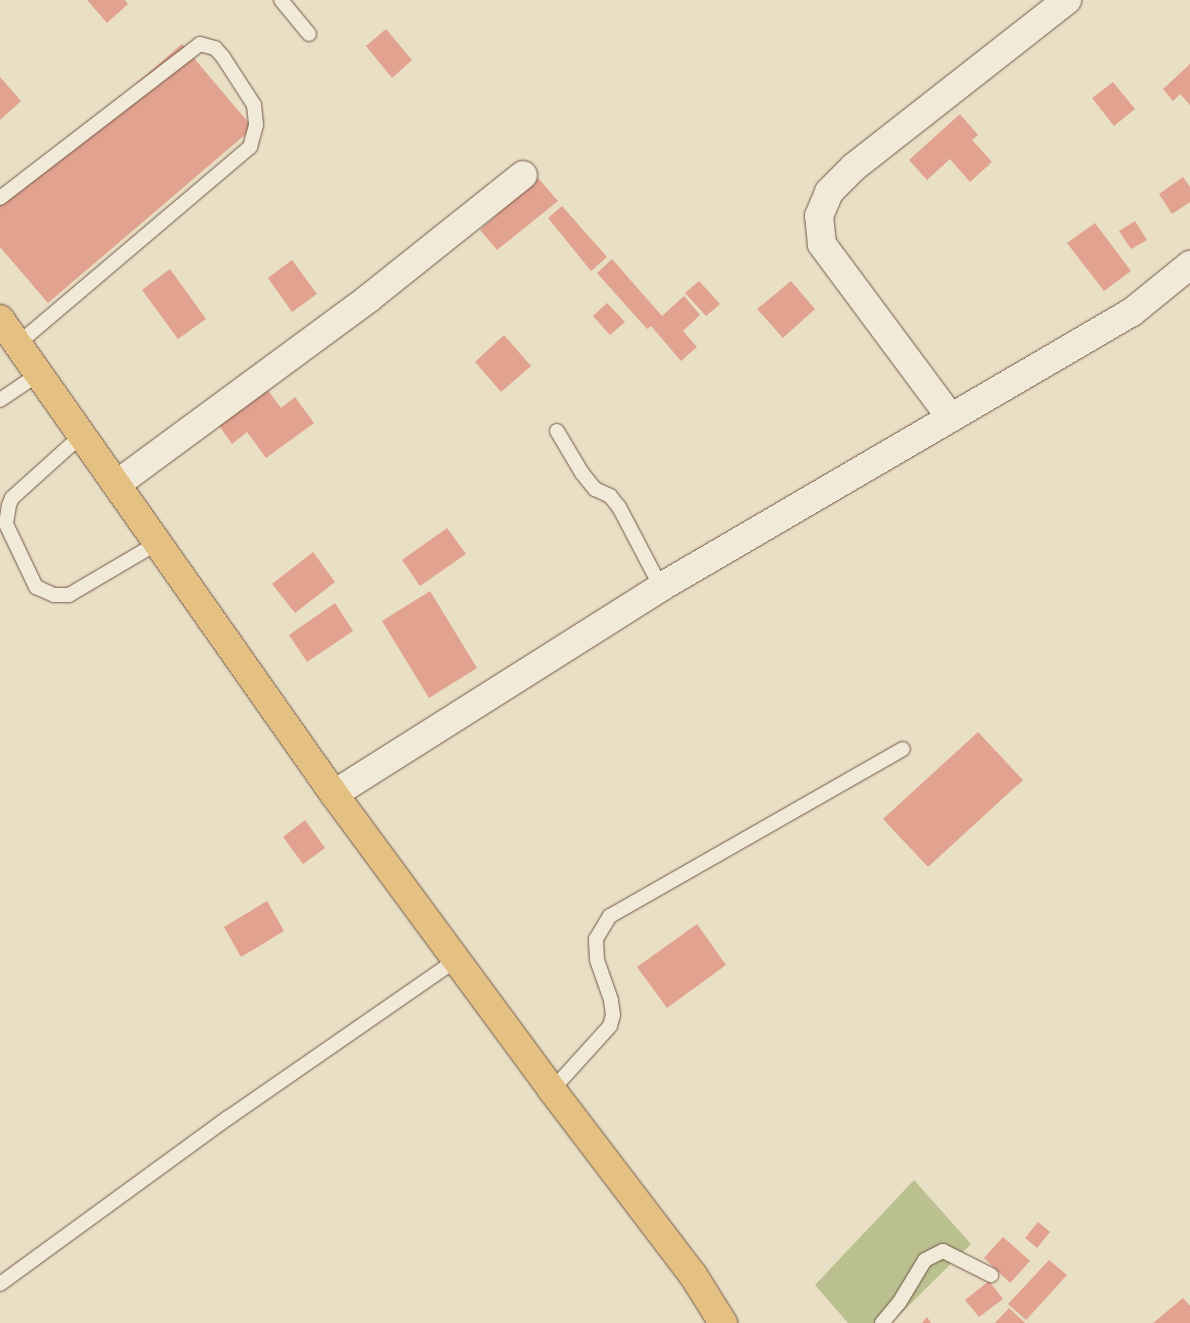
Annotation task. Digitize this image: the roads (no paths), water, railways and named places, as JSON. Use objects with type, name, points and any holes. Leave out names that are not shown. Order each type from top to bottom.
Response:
[{"type":"main road","points":[[0,319],[159,542],[334,794],[458,959],[552,1090],[693,1275],[723,1323]]},
{"type":"street","points":[[951,418],[822,244],[819,216],[829,192],[854,167],[1067,0]]},
{"type":"street","points":[[117,484],[369,298],[523,175]]},
{"type":"street","points":[[334,794],[661,587],[1132,312],[1190,265]]},
{"type":"lane","points":[[280,0],[309,34]]},
{"type":"lane","points":[[0,198],[200,44],[215,48],[223,57],[254,105],[256,125],[250,147],[18,344]]},
{"type":"lane","points":[[0,400],[40,373]]},
{"type":"lane","points":[[557,431],[582,474],[595,489],[610,496],[619,507],[661,587]]},
{"type":"lane","points":[[83,434],[12,498],[9,505],[6,524],[36,587],[54,595],[69,595],[159,542]]},
{"type":"lane","points":[[552,1090],[610,1026],[613,1015],[611,1000],[597,960],[596,939],[610,916],[903,749]]},
{"type":"lane","points":[[0,1284],[228,1118],[458,959]]},
{"type":"lane","points":[[882,1323],[899,1303],[925,1260],[942,1250],[991,1275]]}]
